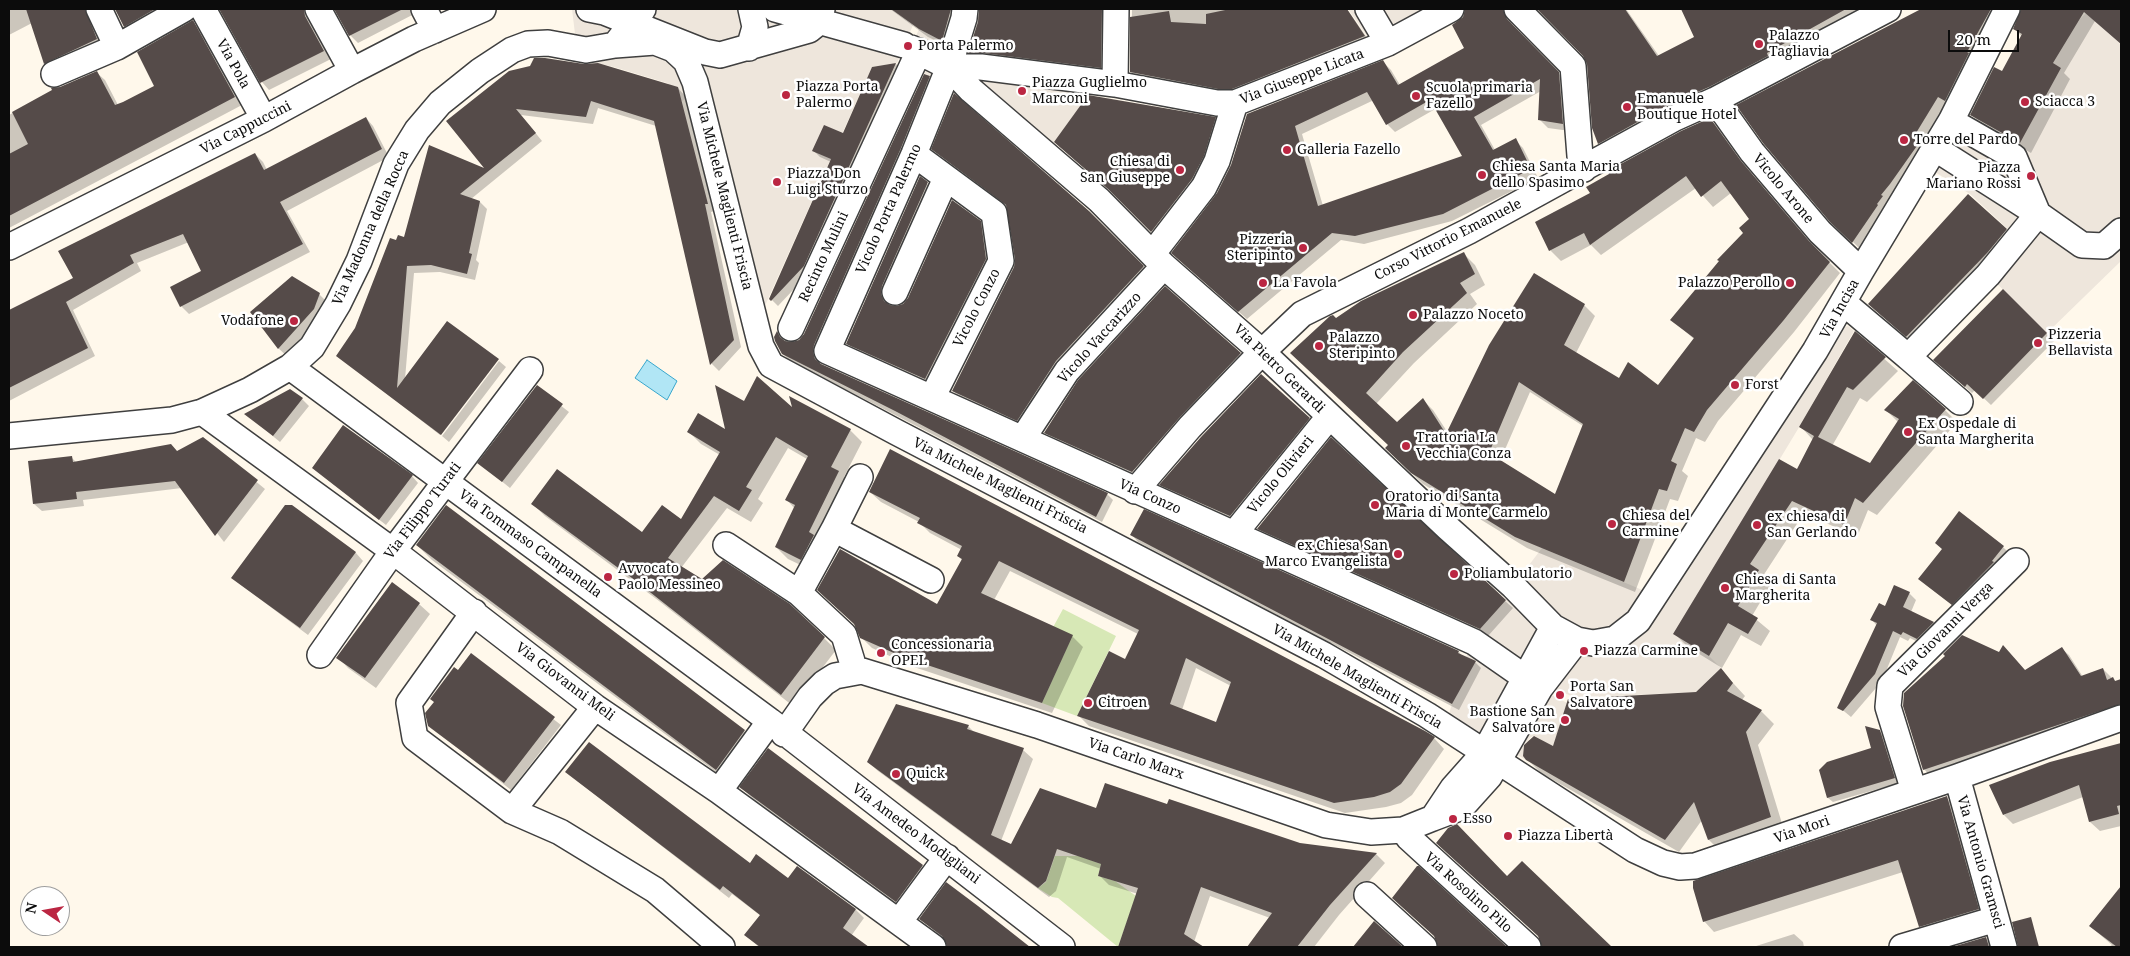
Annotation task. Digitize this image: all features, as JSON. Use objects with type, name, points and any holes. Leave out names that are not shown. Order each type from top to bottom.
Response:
[{"type":"street","points":[[99,9],[117,47]]},
{"type":"street","points":[[54,74],[117,47],[184,9]]},
{"type":"street","name":"Via Pola","points":[[203,9],[264,120]]},
{"type":"street","points":[[318,9],[352,70]]},
{"type":"street","name":"Via Cappuccini","points":[[9,247],[264,120],[352,70],[429,19],[483,9]]},
{"type":"street","points":[[589,9],[638,16],[705,52],[720,55]]},
{"type":"street","points":[[749,48],[755,27],[751,9]]},
{"type":"street","points":[[775,9],[821,15],[911,48],[949,67]]},
{"type":"street","name":"Vicolo Porta Palermo","points":[[827,351],[914,154],[949,67],[965,9]]},
{"type":"street","points":[[1367,9],[1388,43]]},
{"type":"street","name":"Via Giuseppe Licata","points":[[949,67],[981,67],[1115,84],[1217,103],[1235,103],[1388,43],[1451,9]]},
{"type":"street","points":[[1517,9],[1574,66],[1580,156],[1584,169]]},
{"type":"street","name":"Corso Vittorio Emanuele","points":[[1135,491],[1190,427],[1262,352],[1302,314],[1469,231],[1676,118],[1715,100],[1888,9]]},
{"type":"street","name":"Via Incisa","points":[[1577,640],[1593,643],[1615,639],[1638,621],[1654,598],[1815,351],[1844,303],[1861,271],[1936,149],[2007,9]]},
{"type":"street","points":[[1115,84],[1123,10]]},
{"type":"street","points":[[695,82],[704,66],[720,55],[809,30],[821,15]]},
{"type":"street","points":[[615,45],[638,16]]},
{"type":"street","name":"Via Madonna della Rocca","points":[[9,436],[172,420],[202,412],[250,390],[290,367],[312,347],[338,304],[359,261],[396,164],[417,130],[440,103],[480,71],[512,50],[528,44],[548,43],[586,50],[615,45],[655,42],[673,49],[686,61],[695,82]]},
{"type":"street","name":"Recinto Mulini","points":[[792,328],[911,48]]},
{"type":"street","name":"Via Pietro Gerardi","points":[[949,67],[971,90],[1045,151],[1099,200],[1159,260],[1376,458],[1448,528],[1513,586],[1553,627],[1577,640]]},
{"type":"street","name":"Via Michele Maglienti Friscia","points":[[695,82],[761,346],[771,364],[929,449],[1324,655],[1427,715],[1492,757]]},
{"type":"street","name":"Vicolo Arone","points":[[1715,100],[1752,152],[1820,232],[1861,271]]},
{"type":"street","name":"Vicolo Vaccarizzo","points":[[1023,438],[1067,371],[1159,260],[1204,187],[1217,161],[1235,103]]},
{"type":"street","points":[[1951,121],[2014,157],[2038,214]]},
{"type":"street","points":[[1936,149],[2038,214],[2082,245],[2104,246],[2121,232]]},
{"type":"street","name":"Vicolo Conzo","points":[[914,154],[994,213],[1000,262],[932,398]]},
{"type":"street","points":[[895,292],[946,178]]},
{"type":"street","points":[[1908,357],[1988,275],[2038,214]]},
{"type":"street","points":[[1844,303],[1960,402]]},
{"type":"street","name":"Via Conzo","points":[[827,351],[1474,642],[1532,683]]},
{"type":"street","name":"Via Tommaso Campanella","points":[[290,367],[777,728]]},
{"type":"street","name":"Via Filippo Turati","points":[[320,655],[393,551],[530,370]]},
{"type":"street","name":"Via Giovanni Meli","points":[[202,412],[393,551],[596,707],[719,791],[932,947]]},
{"type":"street","name":"Vicolo Olivieri","points":[[1234,534],[1329,417]]},
{"type":"street","points":[[799,593],[860,477]]},
{"type":"street","points":[[834,529],[931,580]]},
{"type":"street","points":[[726,546],[799,593],[844,635],[854,671]]},
{"type":"street","name":"Via Giovanni Verga","points":[[1914,791],[1888,707],[1890,686],[2016,561]]},
{"type":"street","points":[[474,612],[409,704],[415,738],[512,811],[560,832],[654,890],[722,947]]},
{"type":"street","points":[[1532,683],[1553,627]]},
{"type":"street","points":[[1532,683],[1577,640]]},
{"type":"street","name":"Via Carlo Marx","points":[[719,791],[777,728],[824,683],[835,676],[862,670],[1037,725],[1326,825],[1371,832],[1406,834],[1433,818],[1453,788],[1492,757],[1532,683]]},
{"type":"street","points":[[512,811],[596,707]]},
{"type":"street","name":"Via Mori","points":[[1492,757],[1635,850],[1663,863],[1680,868],[1695,866],[1957,777],[2121,718]]},
{"type":"street","name":"Via Amedeo Modigliani","points":[[777,728],[948,857],[1062,947]]},
{"type":"street","name":"Via Antonio Gramsci","points":[[1957,777],[2004,947]]},
{"type":"street","name":"Via Rosolino Pilo","points":[[1406,834],[1528,947]]},
{"type":"street","points":[[899,922],[948,857]]},
{"type":"street","points":[[1367,895],[1424,947]]},
{"type":"street","points":[[1902,947],[1996,919]]},
{"type":"green space","points":[[1063,609],[1116,636],[1077,716],[1042,703],[1068,645],[1051,631]]},
{"type":"green space","points":[[1055,856],[1080,856],[1101,864],[1098,876],[1115,881],[1136,896],[1118,947],[1058,898],[1052,897],[1038,888],[1046,882]]},
{"type":"shaded area","name":"Piazza Don Luigi Sturzo","points":[[572,9],[891,9],[913,25],[897,63],[872,67],[764,308],[710,86],[682,101],[667,83],[614,67],[578,59]]},
{"type":"shaded area","points":[[1348,9],[1438,9],[1382,33],[1367,36]]},
{"type":"shaded area","name":"Piazza Mariano Rossi","points":[[2086,13],[2116,39],[2121,36],[2121,261],[2047,333],[1977,264],[2009,230],[1970,194],[1935,172],[1967,114],[2020,143],[2061,68],[2053,63],[2079,20]]},
{"type":"shaded area","name":"Piazza Guglielmo Marconi","points":[[919,29],[965,52],[1000,57],[1090,81],[1088,96],[1052,145],[939,79],[903,66]]},
{"type":"shaded area","name":"Piazza Carmine","points":[[1848,326],[1854,331],[1798,429],[1674,634],[1709,656],[1721,668],[1696,692],[1576,698],[1553,688],[1550,694],[1567,703],[1553,747],[1535,736],[1531,737],[1524,744],[1523,756],[1526,760],[1449,714],[1452,704],[1475,661],[1466,657],[1474,642],[1476,633],[1506,599],[1513,586],[1542,548],[1640,589],[1665,606],[1845,327]]},
{"type":"water","points":[[647,360],[677,381],[667,400],[635,378]]},
{"type":"building","points":[[26,9],[85,9],[97,39],[44,64]]},
{"type":"building","points":[[115,9],[155,9],[124,27]]},
{"type":"building","points":[[219,9],[304,9],[305,16],[324,51],[260,83]]},
{"type":"building","points":[[334,9],[403,9],[349,36]]},
{"type":"building","points":[[891,9],[951,9],[942,41],[919,29]]},
{"type":"building","points":[[979,9],[1102,9],[1101,68],[983,53],[968,53],[978,22]]},
{"type":"building","points":[[1230,9],[1347,9],[1365,36],[1232,89],[1218,89],[1130,72],[1130,17],[1169,11],[1171,22],[1206,24],[1206,14]]},
{"type":"building","points":[[1465,9],[1503,9],[1507,19],[1559,72],[1563,124],[1538,120],[1540,79],[1474,117],[1493,150],[1516,138],[1531,169],[1443,214],[1355,236],[1332,233],[1238,312],[1171,253],[1217,193],[1231,165],[1247,114],[1383,60],[1398,85],[1464,48],[1452,25],[1463,17]],"holes":[[[1367,92],[1386,125],[1430,100],[1462,156],[1318,206],[1295,126]]]},
{"type":"building","points":[[1537,9],[1625,9],[1657,56],[1694,37],[1681,9],[1846,9],[1767,53],[1768,56],[1709,87],[1668,105],[1598,144],[1592,128],[1587,64],[1583,56]]},
{"type":"building","points":[[1921,9],[1991,9],[1967,52],[1969,53],[1945,101],[1938,97],[1913,138],[1919,143],[1881,195],[1883,196],[1878,205],[1852,243],[1830,222],[1763,143],[1736,105]]},
{"type":"building","points":[[2021,9],[2121,9],[2121,44],[2084,12],[2053,63],[2061,68],[2020,143],[1970,115],[1994,67],[2002,71],[2022,34],[2013,29]]},
{"type":"building","points":[[193,20],[235,97],[9,216],[9,154],[28,144],[12,112],[52,90],[51,88],[60,87],[97,71],[115,105],[123,102],[154,86],[137,52]]},
{"type":"building","points":[[534,58],[584,64],[598,63],[678,87],[708,204],[705,204],[734,340],[710,365],[654,121],[591,101],[586,117],[516,109],[536,133],[460,194],[480,201],[469,253],[472,254],[467,274],[431,265],[407,266],[397,388],[447,321],[499,359],[441,435],[336,356],[355,328],[390,238],[396,240],[398,235],[404,237],[429,145],[484,168],[446,121],[509,71],[530,66]]},
{"type":"building","points":[[896,63],[804,266],[771,301],[769,299],[831,159],[812,151],[824,125],[843,133],[872,67]]},
{"type":"building","points":[[924,74],[930,76],[901,148],[814,345],[815,359],[821,364],[1108,493],[1096,517],[897,412],[782,354],[775,341],[774,337],[777,331],[785,341],[792,342],[799,340],[804,334]]},
{"type":"building","points":[[954,93],[1089,211],[1144,266],[1056,361],[1017,421],[952,391],[1014,267],[1015,260],[1006,205],[931,149]]},
{"type":"building","points":[[1088,95],[1216,117],[1204,156],[1192,179],[1151,232],[1108,189],[1054,142]]},
{"type":"building","points":[[366,117],[382,149],[280,202],[303,244],[180,307],[170,287],[201,271],[183,234],[130,255],[134,263],[66,302],[88,348],[9,388],[9,310],[73,278],[58,251],[255,153],[264,170]]},
{"type":"building","points":[[1710,118],[1741,161],[1809,241],[1830,262],[1783,321],[1707,410],[1694,432],[1685,428],[1671,461],[1677,464],[1667,491],[1659,489],[1624,582],[1515,537],[1411,473],[1385,448],[1388,445],[1290,353],[1330,316],[1333,315],[1336,318],[1361,301],[1464,252],[1475,274],[1460,283],[1467,293],[1403,352],[1366,393],[1397,422],[1423,398],[1446,434],[1489,345],[1534,273],[1585,304],[1564,345],[1619,378],[1628,362],[1658,385],[1694,338],[1670,320],[1719,261],[1717,260],[1743,233],[1739,228],[1749,219],[1721,181],[1701,197],[1686,176],[1590,245],[1584,233],[1549,251],[1535,222],[1590,193],[1586,187],[1609,174],[1608,171],[1681,131]],"holes":[[[1519,382],[1583,424],[1555,494],[1489,453]]]},
{"type":"building","points":[[920,176],[928,182],[882,286],[881,294],[884,301],[896,306],[903,304],[908,298],[952,200],[981,221],[986,259],[925,379],[846,344]]},
{"type":"building","points":[[1968,194],[2007,229],[1988,252],[1906,337],[1868,304]]},
{"type":"building","points":[[292,276],[320,293],[314,309],[278,349],[250,312]]},
{"type":"building","points":[[1165,286],[1241,353],[1180,417],[1132,472],[1044,433],[1078,380]]},
{"type":"building","points":[[2003,289],[2047,333],[1983,399],[1967,384],[1965,387],[1933,360]]},
{"type":"building","points":[[1855,331],[1886,357],[1853,390],[1847,387],[1818,437],[1870,463],[1899,419],[1884,410],[1913,380],[1946,409],[1863,503],[1855,498],[1844,525],[1792,501],[1750,564],[1759,570],[1738,606],[1758,618],[1748,634],[1728,623],[1709,656],[1673,634],[1779,459],[1797,469],[1814,436],[1799,427]]},
{"type":"building","points":[[1261,374],[1310,418],[1230,516],[1159,485],[1201,437]]},
{"type":"building","points":[[757,376],[792,407],[789,396],[851,429],[831,467],[839,471],[809,532],[814,535],[801,560],[775,547],[795,505],[785,500],[808,456],[776,437],[746,487],[752,490],[739,511],[714,496],[668,558],[702,579],[723,560],[790,604],[825,637],[781,695],[632,578],[531,504],[557,469],[642,532],[662,505],[681,519],[720,452],[687,432],[698,413],[725,429],[715,385],[744,401]]},
{"type":"building","points":[[537,385],[563,404],[502,482],[477,463]]},
{"type":"building","points":[[290,389],[303,398],[273,436],[244,414]]},
{"type":"building","points":[[343,425],[413,475],[379,520],[312,468]]},
{"type":"building","points":[[203,437],[258,480],[215,536],[175,481],[76,492],[77,499],[33,504],[28,461],[72,456],[73,462],[171,444],[177,451]]},
{"type":"building","points":[[1331,437],[1506,600],[1480,629],[1257,529]]},
{"type":"building","points":[[890,449],[1435,737],[1401,784],[1390,792],[1374,797],[1334,803],[1077,716],[1109,651],[1125,659],[1139,630],[999,561],[981,593],[1073,635],[1042,703],[903,657],[860,638],[854,624],[817,590],[840,549],[937,604],[962,559],[957,556],[962,546],[917,523],[920,518],[869,492]],"holes":[[[1186,658],[1231,682],[1216,722],[1170,704]]]},
{"type":"building","points":[[285,505],[292,505],[356,552],[300,628],[231,578]]},
{"type":"building","points":[[446,505],[745,730],[716,770],[416,545]]},
{"type":"building","points":[[1144,509],[1459,651],[1458,653],[1476,661],[1452,704],[1130,535]]},
{"type":"building","points":[[1959,511],[2004,546],[1992,561],[1994,562],[1952,605],[1918,579],[1942,549],[1935,543]]},
{"type":"building","points":[[392,582],[420,603],[365,678],[336,658]]},
{"type":"building","points":[[1894,585],[1910,592],[1903,607],[1934,622],[1917,639],[1903,632],[1901,635],[1893,631],[1875,674],[1843,711],[1837,708],[1877,623],[1870,620],[1879,603],[1885,606]]},
{"type":"building","points":[[1962,635],[1999,652],[2003,645],[2025,670],[2062,647],[2081,676],[2103,668],[2107,680],[2113,677],[2115,681],[2121,679],[2121,704],[1923,770],[1903,706],[1904,693],[1945,656],[1943,654]]},
{"type":"building","points":[[471,653],[555,717],[504,783],[428,726],[425,713],[434,702],[430,699],[454,667],[458,670]]},
{"type":"building","points":[[1721,668],[1733,683],[1727,691],[1762,710],[1746,732],[1771,817],[1708,840],[1694,802],[1665,840],[1526,760],[1523,756],[1524,745],[1534,736],[1553,746],[1568,699],[1696,692]]},
{"type":"building","points":[[896,704],[969,725],[967,729],[1024,748],[991,835],[1011,844],[1040,788],[1096,808],[1105,783],[1167,804],[1169,799],[1300,843],[1377,853],[1330,905],[1297,947],[1247,947],[1272,913],[1201,887],[1184,934],[1204,947],[1118,947],[1138,888],[1098,876],[1101,864],[1057,849],[1046,881],[1038,888],[867,762]]},
{"type":"building","points":[[1865,726],[1880,730],[1895,778],[1827,798],[1819,770],[1827,762],[1871,748]]},
{"type":"building","points":[[589,742],[750,863],[756,854],[788,878],[797,866],[856,909],[843,928],[869,947],[760,947],[744,935],[760,915],[723,886],[720,890],[565,772]]},
{"type":"building","points":[[2121,743],[2121,805],[2117,806],[2119,814],[2089,822],[2079,785],[2003,815],[1989,785],[2050,762]]},
{"type":"building","points":[[768,748],[923,865],[896,902],[739,787]]},
{"type":"building","points":[[1947,796],[1979,909],[1919,927],[1898,860],[1703,922],[1693,888],[1693,881]]},
{"type":"building","points":[[1457,824],[1507,876],[1522,861],[1612,947],[1542,947],[1538,936],[1436,843],[1448,828]]},
{"type":"building","points":[[1417,866],[1507,947],[1438,947],[1434,936],[1392,898]]},
{"type":"building","points":[[946,882],[1030,947],[947,946],[942,936],[919,919]]},
{"type":"building","points":[[2121,886],[2121,947],[2117,947],[2089,926]]},
{"type":"building","points":[[2031,917],[2039,947],[2018,947],[2012,922]]},
{"type":"building","points":[[1374,921],[1403,947],[1353,947]]},
{"type":"building","points":[[1986,937],[1989,947],[1952,947]]},
{"type":"place","name":"Palazzo Tagliavia","points":[[1759,44]]},
{"type":"place","name":"Porta Palermo","points":[[908,46]]},
{"type":"place","name":"Piazza Guglielmo Marconi","points":[[1022,91]]},
{"type":"place","name":"Piazza Porta Palermo","points":[[786,95]]},
{"type":"place","name":"Scuola primaria Fazello","points":[[1416,96]]},
{"type":"place","name":"Sciacca 3","points":[[2025,102]]},
{"type":"place","name":"Emanuele Boutique Hotel","points":[[1627,107]]},
{"type":"place","name":"Torre del Pardo","points":[[1904,140]]},
{"type":"place","name":"Galleria Fazello","points":[[1287,150]]},
{"type":"place","name":"Chiesa di San Giuseppe","points":[[1180,170]]},
{"type":"place","name":"Chiesa Santa Maria dello Spasimo","points":[[1482,175]]},
{"type":"place","name":"Piazza Mariano Rossi","points":[[2031,176]]},
{"type":"place","name":"Piazza Don Luigi Sturzo","points":[[777,182]]},
{"type":"place","name":"Pizzeria Steripinto","points":[[1303,248]]},
{"type":"place","name":"La Favola","points":[[1263,283]]},
{"type":"place","name":"Palazzo Perollo","points":[[1790,283]]},
{"type":"place","name":"Palazzo Noceto","points":[[1413,315]]},
{"type":"place","name":"Vodafone","points":[[294,321]]},
{"type":"place","name":"Pizzeria Bellavista","points":[[2038,343]]},
{"type":"place","name":"Palazzo Steripinto","points":[[1319,346]]},
{"type":"place","name":"Forst","points":[[1735,385]]},
{"type":"place","name":"Ex Ospedale di Santa Margherita","points":[[1908,432]]},
{"type":"place","name":"Trattoria La Vecchia Conza","points":[[1406,446]]},
{"type":"place","name":"Oratorio di Santa Maria di Monte Carmelo","points":[[1375,505]]},
{"type":"place","name":"Chiesa del Carmine","points":[[1612,524]]},
{"type":"place","name":"ex chiesa di San Gerlando","points":[[1757,525]]},
{"type":"place","name":"ex Chiesa San Marco Evangelista","points":[[1398,554]]},
{"type":"place","name":"Poliambulatorio","points":[[1454,574]]},
{"type":"place","name":"Avvocato Paolo Messineo","points":[[608,577]]},
{"type":"place","name":"Chiesa di Santa Margherita","points":[[1725,588]]},
{"type":"place","name":"Piazza Carmine","points":[[1584,651]]},
{"type":"place","name":"Concessionaria OPEL","points":[[881,653]]},
{"type":"place","name":"Porta San Salvatore","points":[[1560,695]]},
{"type":"place","name":"Citroen","points":[[1088,703]]},
{"type":"place","name":"Bastione San Salvatore","points":[[1565,720]]},
{"type":"place","name":"Quick","points":[[896,774]]},
{"type":"place","name":"Esso","points":[[1453,819]]},
{"type":"place","name":"Piazza Libertà","points":[[1508,836]]}]
